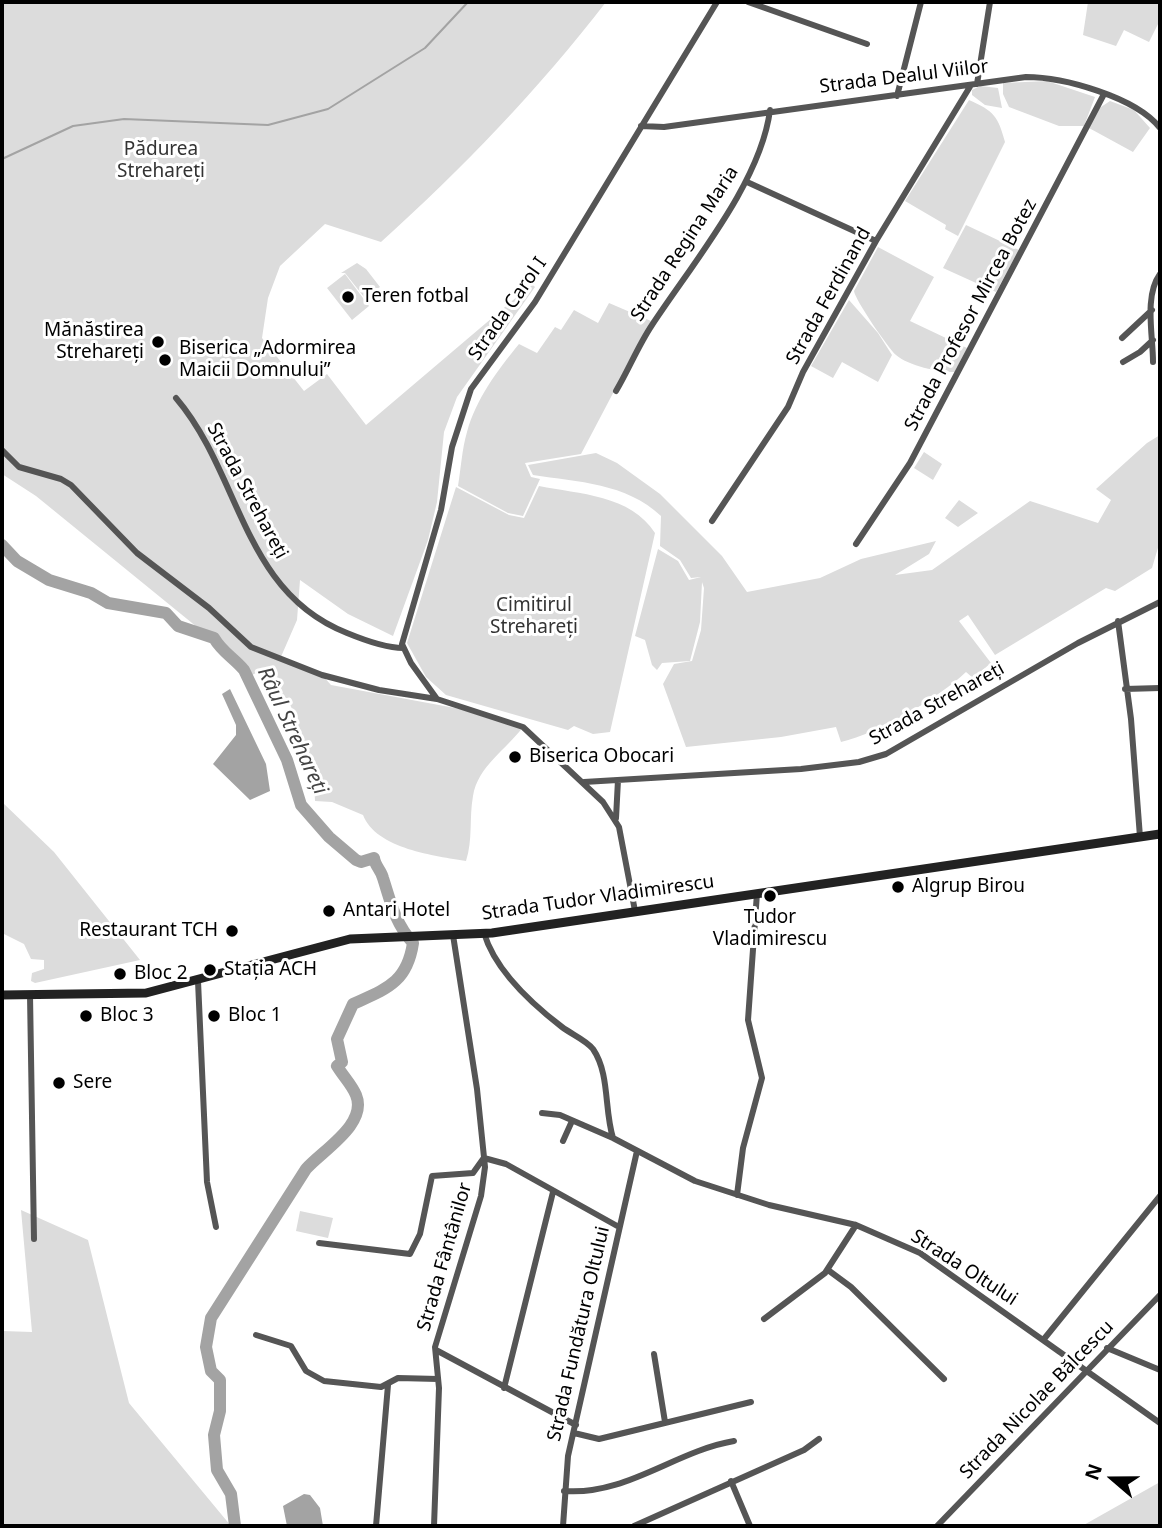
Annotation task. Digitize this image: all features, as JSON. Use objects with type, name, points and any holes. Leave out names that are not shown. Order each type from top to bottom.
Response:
[{"type":"main road","name":"Strada Tudor Vladimirescu","points":[[2,995],[146,993],[198,981],[320,945],[380,936],[484,933],[1160,834]]},
{"type":"street","name":"Strada Carol I","points":[[403,648],[404,634],[441,510],[452,446],[471,388],[529,312],[717,2]]},
{"type":"street","points":[[748,2],[867,44]]},
{"type":"street","points":[[897,96],[922,2]]},
{"type":"street","points":[[974,85],[990,2]]},
{"type":"street","name":"Strada Dealul Viilor","points":[[641,126],[664,127],[770,110],[1038,77],[1104,94],[1141,110],[1160,128]]},
{"type":"street","name":"Strada Ferdinand","points":[[712,521],[788,407],[803,372],[876,241],[974,85]]},
{"type":"street","name":"Strada Profesor Mircea Botez","points":[[856,544],[891,496],[915,454],[1104,94]]},
{"type":"street","name":"Strada Regina Maria","points":[[616,391],[646,334],[747,182],[768,125],[770,110]]},
{"type":"street","points":[[747,182],[876,241]]},
{"type":"street","points":[[1153,362],[1153,283],[1160,274]]},
{"type":"street","points":[[1122,338],[1152,310]]},
{"type":"street","points":[[1123,362],[1153,340]]},
{"type":"street","name":"Strada Strehareți","points":[[176,398],[204,442],[267,567],[303,610],[324,624],[367,641],[403,648]]},
{"type":"street","points":[[2,450],[19,467],[61,479],[71,485],[137,553],[209,608],[251,647],[322,675],[379,690],[437,699],[517,723],[584,782],[616,818]]},
{"type":"street","name":"Strada Strehareți","points":[[584,782],[801,769],[859,762],[886,754],[1118,621],[1160,602]]},
{"type":"street","points":[[1118,621],[1131,719],[1140,837]]},
{"type":"street","points":[[403,648],[437,699]]},
{"type":"street","points":[[1125,689],[1160,688]]},
{"type":"street","points":[[618,780],[616,818],[635,911]]},
{"type":"street","points":[[737,1195],[743,1148],[762,1077],[748,1020],[757,893]]},
{"type":"street","points":[[484,933],[491,952],[510,978],[547,1015],[593,1049],[603,1073],[613,1138]]},
{"type":"street","name":"Strada Fântânilor","points":[[434,1526],[438,1379],[434,1363],[437,1335],[481,1196],[484,1158],[477,1089],[453,935]]},
{"type":"street","points":[[198,981],[207,1182],[216,1227]]},
{"type":"street","points":[[30,995],[34,1239]]},
{"type":"street","name":"Strada Oltului","points":[[542,1113],[560,1115],[613,1138],[695,1181],[737,1195],[856,1225],[920,1254],[1160,1423]]},
{"type":"street","points":[[563,1141],[572,1121]]},
{"type":"street","name":"Strada Fundătura Oltului","points":[[563,1526],[568,1456],[637,1151]]},
{"type":"street","points":[[319,1242],[410,1254],[420,1234],[432,1176],[473,1173],[484,1158],[506,1164],[619,1227]]},
{"type":"street","points":[[504,1388],[553,1192]]},
{"type":"street","points":[[1044,1339],[1160,1196]]},
{"type":"street","points":[[764,1320],[828,1270],[856,1225]]},
{"type":"street","points":[[828,1270],[851,1287],[943,1379]]},
{"type":"street","name":"Strada Nicolae Bălcescu","points":[[937,1526],[1160,1294]]},
{"type":"street","points":[[256,1335],[291,1346],[306,1371],[324,1381],[388,1385],[398,1378],[438,1379]]},
{"type":"street","points":[[1107,1348],[1160,1370]]},
{"type":"street","name":"Strada Fântânilor","points":[[436,1350],[576,1426]]},
{"type":"street","points":[[654,1353],[665,1422]]},
{"type":"street","points":[[376,1526],[388,1385]]},
{"type":"street","points":[[574,1433],[599,1439],[751,1402]]},
{"type":"street","points":[[634,1526],[804,1450],[819,1439]]},
{"type":"street","points":[[564,1491],[599,1490],[636,1478],[699,1451],[734,1441]]},
{"type":"street","points":[[731,1481],[750,1526]]},
{"type":"green space","name":"Pădurea Strehareți","points":[[2,2],[606,2],[554,66],[499,127],[381,242],[325,224],[280,266],[268,298],[262,338],[304,391],[327,374],[366,425],[532,284],[535,287],[457,397],[444,432],[437,502],[428,540],[393,636],[348,614],[300,580],[297,620],[280,659],[322,675],[331,685],[482,713],[523,727],[487,767],[476,785],[466,861],[408,849],[380,836],[370,827],[363,815],[332,802],[315,801],[313,763],[297,745],[297,720],[288,700],[258,672],[246,678],[219,645],[36,496],[2,474]]},
{"type":"green space","points":[[1088,2],[1160,2],[1160,20],[1149,42],[1124,30],[1116,46],[1083,35]]},
{"type":"green space","points":[[1047,81],[1095,97],[1084,126],[1059,126],[1009,107],[1003,94],[1003,83]]},
{"type":"green space","points":[[980,86],[998,88],[1002,108],[985,105],[972,95],[972,90]]},
{"type":"green space","points":[[969,100],[994,115],[1005,142],[958,236],[945,229],[946,225],[905,201]]},
{"type":"green space","points":[[1110,101],[1134,110],[1150,128],[1133,152],[1089,128],[1098,109]]},
{"type":"green space","points":[[966,225],[1019,250],[996,292],[943,268]]},
{"type":"green space","points":[[878,247],[934,277],[910,321],[967,348],[955,372],[924,368],[902,359],[892,351],[866,314],[854,291]]},
{"type":"green space","points":[[357,263],[366,269],[380,287],[364,297],[345,273],[341,273]]},
{"type":"green space","name":"Teren fotbal","points":[[345,274],[369,306],[352,320],[327,288]]},
{"type":"green space","points":[[849,300],[878,333],[892,355],[878,382],[842,362],[833,378],[811,366]]},
{"type":"green space","points":[[609,303],[651,321],[581,454],[525,463],[531,477],[540,479],[523,516],[508,513],[458,486],[465,438],[476,408],[495,375],[519,344],[537,353],[555,327],[561,330],[574,310],[598,323]]},
{"type":"green space","points":[[1160,435],[1160,541],[1152,568],[1115,591],[1106,588],[995,655],[968,615],[959,621],[991,663],[973,678],[966,672],[940,693],[890,723],[841,742],[836,727],[781,737],[686,747],[663,684],[674,664],[692,661],[701,630],[704,588],[702,582],[700,622],[690,661],[662,663],[657,670],[652,665],[645,640],[635,636],[658,549],[678,561],[689,580],[701,577],[691,578],[680,560],[660,546],[661,516],[647,505],[617,490],[533,475],[528,465],[596,453],[617,463],[660,494],[722,556],[747,592],[820,578],[861,559],[936,541],[929,554],[895,575],[932,570],[1030,501],[1098,523],[1111,500],[1096,489],[1147,443]]},
{"type":"green space","points":[[924,452],[942,464],[933,480],[914,468]]},
{"type":"green space","name":"Cimitirul Strehareți","points":[[539,486],[587,494],[618,504],[645,520],[655,533],[610,732],[593,734],[574,726],[568,730],[446,695],[426,677],[407,643],[456,487],[509,515],[524,518]]},
{"type":"green space","points":[[959,500],[978,513],[958,527],[945,518]]},
{"type":"green space","points":[[2,802],[54,852],[140,960],[35,983],[31,981],[32,973],[44,969],[44,960],[31,959],[24,944],[2,933]]},
{"type":"green space","points":[[21,1210],[88,1240],[129,1403],[231,1526],[2,1526],[2,1331],[32,1332]]},
{"type":"green space","points":[[300,1211],[333,1218],[328,1238],[296,1231]]},
{"type":"green space","points":[[1160,1482],[1160,1526],[1082,1526]]},
{"type":"shaded area","points":[[230,689],[266,764],[270,791],[250,800],[213,764],[236,735],[236,725],[222,694]]},
{"type":"shaded area","points":[[304,1494],[310,1495],[320,1508],[323,1526],[287,1526],[283,1506]]},
{"type":"waterway","points":[[2,159],[73,126],[124,119],[268,125],[328,109],[425,48],[468,2]]},
{"type":"waterway","name":"Râul Strehareți","points":[[2,545],[17,561],[49,580],[91,593],[108,603],[166,613],[178,626],[214,638],[244,670],[287,760],[301,805],[329,837],[356,860],[361,862],[374,858],[398,920],[413,943],[406,967],[400,976],[385,989],[353,1004],[337,1039],[342,1062],[337,1066],[356,1095],[356,1116],[342,1136],[306,1169],[211,1318],[206,1347],[211,1371],[220,1380],[220,1411],[214,1435],[217,1470],[231,1494],[235,1526]]},
{"type":"place","name":"Teren fotbal","points":[[348,297]]},
{"type":"place","name":"Mănăstirea Strehareți","points":[[158,342]]},
{"type":"place","name":"Biserica „Adormirea Maicii Domnului”","points":[[165,360]]},
{"type":"place","name":"Biserica Obocari","points":[[515,757]]},
{"type":"place","name":"Algrup Birou","points":[[898,887]]},
{"type":"place","name":"Tudor Vladimirescu","points":[[770,896]]},
{"type":"place","name":"Antari Hotel","points":[[329,911]]},
{"type":"place","name":"Restaurant TCH","points":[[232,931]]},
{"type":"place","name":"Stația ACH","points":[[210,970]]},
{"type":"place","name":"Bloc 2","points":[[120,974]]},
{"type":"place","name":"Bloc 3","points":[[86,1016]]},
{"type":"place","name":"Bloc 1","points":[[214,1016]]},
{"type":"place","name":"Sere","points":[[59,1083]]}]
